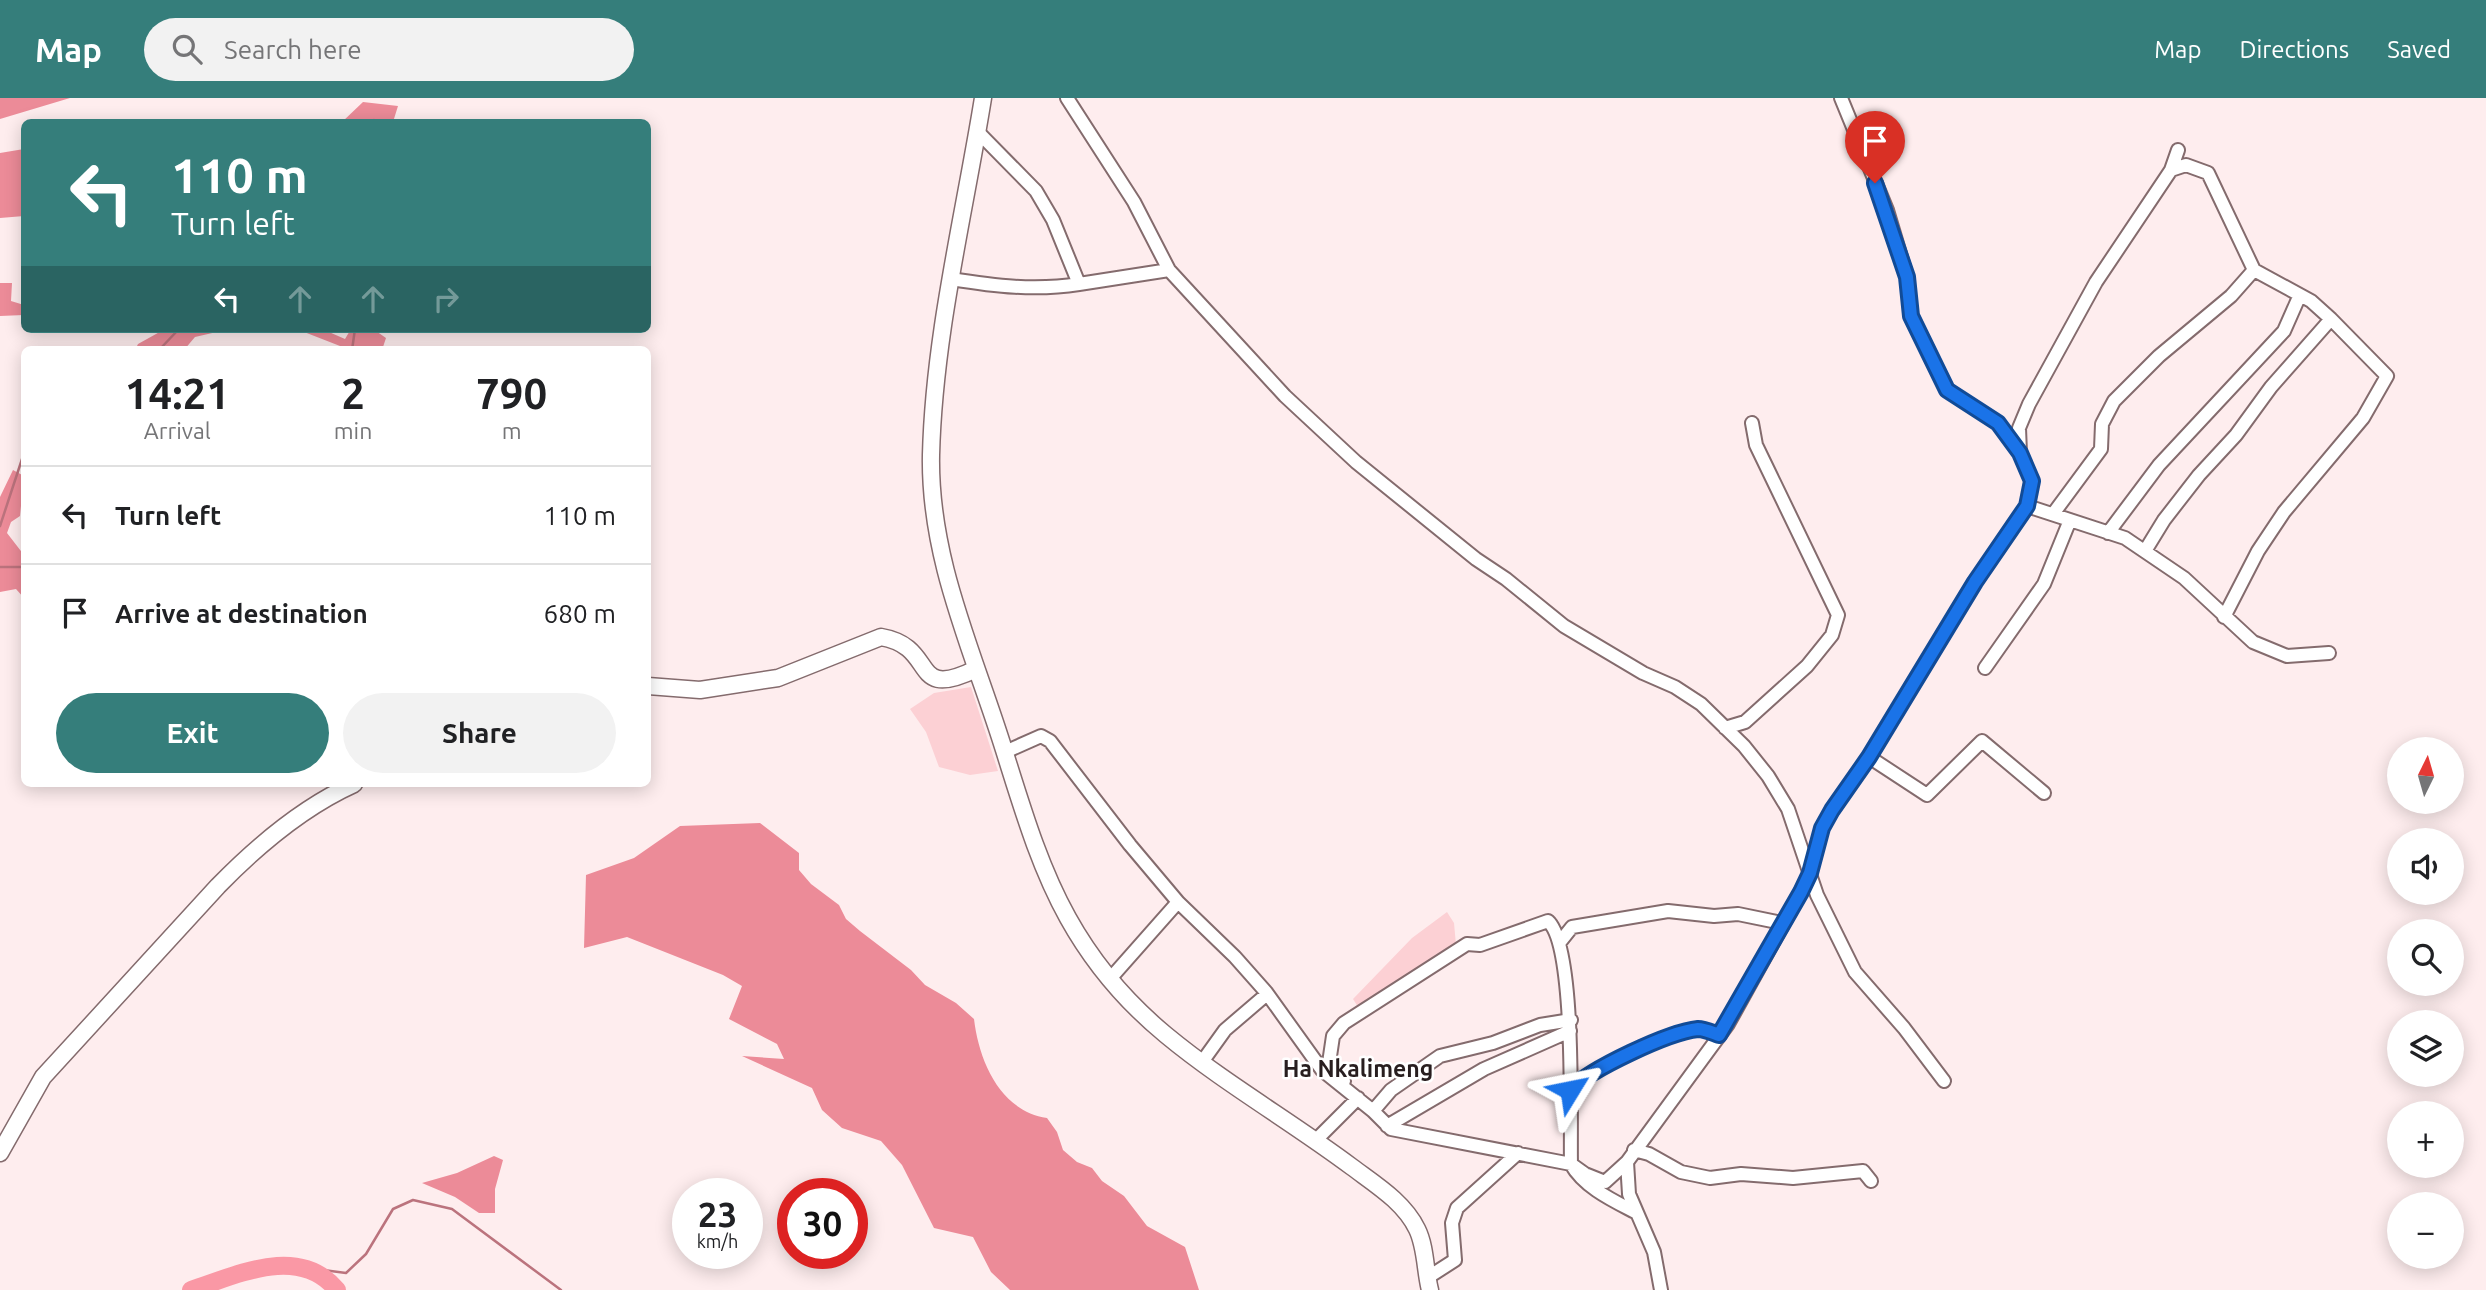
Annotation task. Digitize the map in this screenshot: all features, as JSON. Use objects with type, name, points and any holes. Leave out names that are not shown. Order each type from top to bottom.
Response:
[{"type":"main road","points":[[983,98],[951,279],[931,456],[937,537],[949,589],[1005,752],[1017,799],[1068,918],[1109,980],[1145,1018],[1202,1062],[1386,1192],[1406,1212],[1419,1232],[1429,1284]]},
{"type":"main road","points":[[651,687],[700,690],[778,678],[881,637],[897,640],[911,648],[926,674],[935,679],[954,680],[976,669]]},
{"type":"main road","points":[[0,1153],[43,1077],[225,879],[304,813],[349,787]]},
{"type":"street","points":[[1067,98],[1134,202],[1169,270],[1285,396],[1356,462],[1445,535],[1552,613],[1564,626],[1643,673],[1675,687],[1700,705],[1768,775],[1788,809],[1810,873],[1842,950],[1855,972],[1904,1028],[1944,1082]]},
{"type":"street","points":[[1005,752],[1041,736],[1050,741],[1129,845],[1178,902],[1236,957],[1267,994],[1322,1070],[1373,1111],[1387,1126],[1406,1135],[1572,1164],[1585,1174],[1605,1182],[1631,1156],[1719,1035],[1810,873],[1822,828],[1869,757],[1975,582],[2027,506],[2032,481],[2020,453],[1998,423],[1947,390],[1911,316],[1907,277],[1887,210],[1841,98]]},
{"type":"street","points":[[978,132],[1036,191],[1053,220],[1079,284]]},
{"type":"street","points":[[2020,453],[2019,428],[2028,404],[2096,282],[2171,170],[2178,150]]},
{"type":"street","points":[[2171,170],[2186,165],[2208,173],[2254,270],[2299,297],[2311,301],[2387,376],[2363,418],[2271,532],[2224,617]]},
{"type":"street","points":[[951,279],[998,287],[1046,289],[1169,270]]},
{"type":"street","points":[[2053,514],[2101,449],[2102,424],[2113,401],[2159,356],[2231,296],[2254,270]]},
{"type":"street","points":[[2108,533],[2159,466],[2284,331],[2299,297]]},
{"type":"street","points":[[2145,551],[2164,520],[2199,475],[2236,435],[2271,387],[2331,319]]},
{"type":"street","points":[[1725,728],[1745,722],[1807,666],[1832,635],[1838,615],[1756,445],[1752,423]]},
{"type":"street","points":[[2027,506],[2125,538],[2184,578],[2253,642],[2287,656],[2329,653]]},
{"type":"street","points":[[1984,668],[2044,584],[2070,520]]},
{"type":"street","points":[[1869,757],[1927,795],[1982,741],[2043,793]]},
{"type":"street","points":[[1109,980],[1178,902]]},
{"type":"street","points":[[1560,942],[1572,927],[1668,911],[1714,916],[1738,914],[1782,923]]},
{"type":"street","points":[[1356,1097],[1329,1063],[1334,1036],[1345,1023],[1466,944],[1488,943],[1548,921],[1554,927],[1560,942],[1570,1026],[1572,1164],[1576,1173],[1601,1193],[1635,1212]]},
{"type":"street","points":[[1202,1062],[1225,1030],[1267,994]]},
{"type":"street","points":[[1373,1111],[1391,1090],[1440,1056],[1493,1043],[1540,1025],[1570,1026]]},
{"type":"street","points":[[1387,1126],[1484,1069],[1570,1026]]},
{"type":"street","points":[[1570,1090],[1590,1074],[1657,1041],[1701,1029],[1719,1035]]},
{"type":"street","points":[[1316,1140],[1356,1097]]},
{"type":"street","points":[[1429,1284],[1455,1260],[1452,1223],[1457,1208],[1518,1153]]},
{"type":"street","points":[[1631,1156],[1697,1177],[1720,1178],[1741,1174],[1793,1178],[1863,1171],[1871,1181]]},
{"type":"street","points":[[1631,1156],[1627,1183],[1635,1212],[1654,1252],[1661,1290]]},
{"type":"shaded area","points":[[0,98],[70,98],[0,119]]},
{"type":"shaded area","points":[[363,102],[398,106],[394,119],[345,119]]},
{"type":"shaded area","points":[[21,150],[21,216],[0,218],[0,153]]},
{"type":"shaded area","points":[[0,283],[12,283],[11,301],[21,304],[21,315],[0,316]]},
{"type":"shaded area","points":[[158,333],[212,333],[195,337],[187,346],[137,346]]},
{"type":"shaded area","points":[[307,333],[331,333],[345,339],[349,333],[379,333],[386,338],[383,346],[340,346]]},
{"type":"shaded area","points":[[13,470],[21,474],[20,516],[11,522],[7,533],[21,551],[21,595],[16,589],[0,592],[0,497]]},
{"type":"shaded area","points":[[971,687],[998,771],[970,775],[939,767],[926,732],[910,709],[934,693]]},
{"type":"shaded area","points":[[760,823],[799,853],[799,870],[811,884],[839,905],[846,919],[911,970],[925,985],[956,1003],[974,1019],[987,1067],[1005,1095],[1016,1105],[1047,1118],[1057,1132],[1063,1150],[1077,1162],[1092,1168],[1102,1181],[1124,1196],[1147,1226],[1185,1247],[1199,1290],[1010,1290],[991,1272],[973,1237],[934,1228],[902,1165],[881,1141],[842,1128],[822,1110],[812,1088],[742,1056],[784,1059],[777,1044],[729,1019],[742,986],[723,975],[627,937],[584,948],[586,875],[634,858],[680,826]]},
{"type":"shaded area","points":[[1447,912],[1454,923],[1456,945],[1360,1010],[1353,999],[1412,938]]},
{"type":"shaded area","points":[[494,1156],[503,1160],[495,1189],[495,1213],[479,1213],[455,1197],[422,1183],[457,1173]]},
{"type":"waterway","points":[[163,346],[175,333]]},
{"type":"waterway","points":[[353,346],[354,333]]},
{"type":"waterway","points":[[0,526],[21,462]]},
{"type":"waterway","points":[[0,567],[21,567]]},
{"type":"waterway","points":[[308,1268],[346,1273],[366,1254],[393,1209],[413,1200],[452,1209],[561,1290]]},
{"type":"waterway","points":[[191,1290],[247,1271],[286,1266],[305,1268],[322,1276],[337,1290]]},
{"type":"district","name":"Ha Nkalimeng","points":[[1358,1069]]},
{"type":"route","points":[[1570,1090],[1590,1074],[1657,1041],[1701,1029],[1719,1035],[1728,1024],[1801,892],[1810,873],[1822,828],[1832,810],[1915,685],[1975,582],[2027,506],[2032,481],[2020,453],[1998,423],[1972,409],[1947,390],[1911,316],[1907,277],[1887,210],[1875,183]]}]
